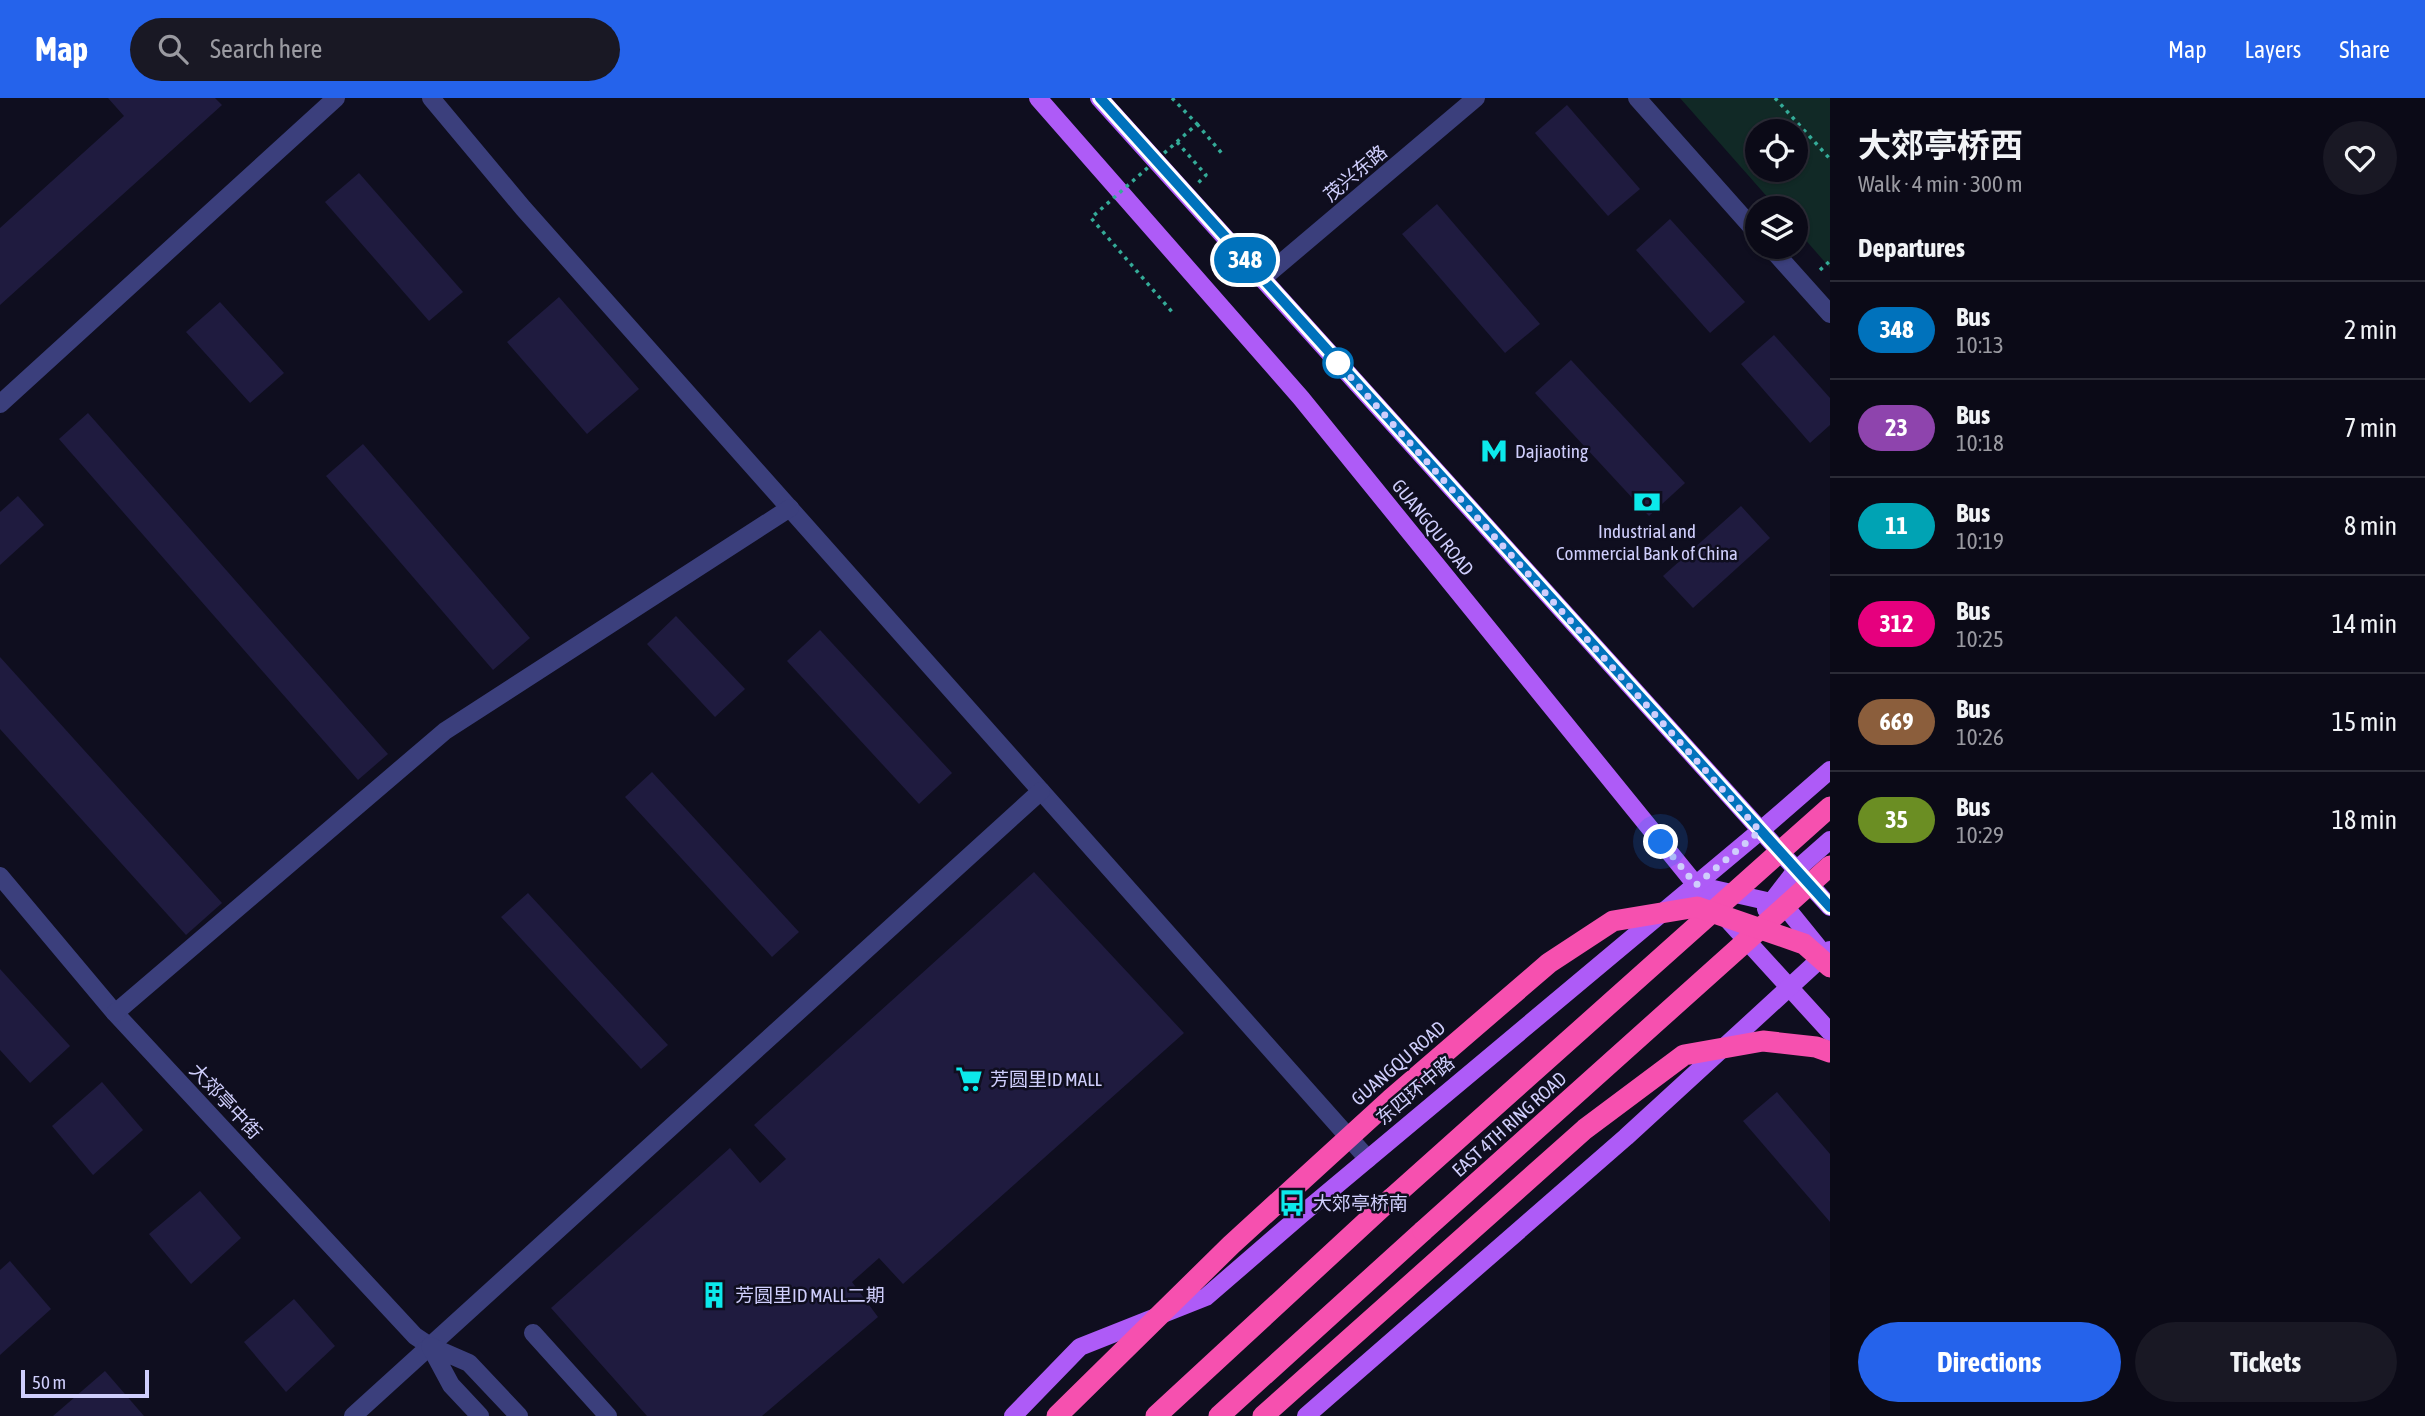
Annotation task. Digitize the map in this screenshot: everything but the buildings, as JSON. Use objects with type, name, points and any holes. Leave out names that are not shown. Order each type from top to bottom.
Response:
[{"type":"highway","name":"EAST 4TH RING ROAD","points":[[1156,1416],[1392,1198],[1830,807]]},
{"type":"highway","name":"EAST 4TH RING ROAD","points":[[1219,1416],[1830,866]]},
{"type":"highway","name":"GUANGQU ROAD","points":[[1057,1416],[1231,1245],[1391,1099],[1549,963],[1613,921],[1697,906],[1804,944],[1829,958]]},
{"type":"highway","points":[[1264,1416],[1585,1129],[1684,1055],[1763,1041],[1816,1046],[1830,1052]]},
{"type":"main road","name":"GUANGQU ROAD","points":[[1038,98],[1301,398],[1696,885],[1830,1032]]},
{"type":"main road","name":"GUANGQU ROAD","points":[[1100,98],[1760,831],[1796,870],[1824,887],[1830,907]]},
{"type":"main road","name":"东四环中路","points":[[1013,1416],[1080,1348],[1206,1297],[1830,770]]},
{"type":"main road","points":[[1743,938],[1796,870],[1830,840]]},
{"type":"main road","points":[[1306,1416],[1626,1137],[1789,986],[1829,958],[1788,910],[1771,902],[1696,885]]},
{"type":"main road","points":[[1743,938],[1824,887]]},
{"type":"street","points":[[0,404],[336,98]]},
{"type":"street","points":[[431,98],[523,208],[1368,1159]]},
{"type":"street","name":"茂兴东路","points":[[1262,279],[1476,98]]},
{"type":"street","points":[[1637,98],[1745,220]]},
{"type":"street","points":[[1781,259],[1830,314]]},
{"type":"street","points":[[115,1013],[445,731],[790,508]]},
{"type":"street","points":[[354,1416],[1041,791]]},
{"type":"street","name":"大郊亭中街","points":[[0,876],[115,1013],[415,1336],[430,1346],[469,1363],[519,1416]]},
{"type":"street","points":[[533,1333],[608,1416]]},
{"type":"street","name":"大郊亭中街","points":[[430,1346],[451,1385],[480,1416]]},
{"type":"path","points":[[1172,98],[1224,156]]},
{"type":"path","points":[[1775,98],[1830,159]]},
{"type":"path","points":[[1173,313],[1091,218],[1197,124]]},
{"type":"path","points":[[1177,142],[1206,175]]},
{"type":"path","points":[[1820,270],[1830,261]]},
{"type":"green space","points":[[1680,98],[1830,98],[1830,268],[1808,243],[1808,196],[1766,196],[1754,182],[1808,182],[1808,119],[1745,119],[1745,172]]},
{"type":"bus line","name":"348","points":[[1100,98],[1830,907]]},
{"type":"place","name":"Dajiaoting","points":[[1494,451]]},
{"type":"place","name":"Industrial and Commercial Bank of China","points":[[1647,502]]},
{"type":"place","name":"芳圆里ID MALL","points":[[969,1079]]},
{"type":"place","name":"大郊亭桥南","points":[[1292,1203]]},
{"type":"place","name":"芳圆里ID MALL二期","points":[[714,1295]]},
{"type":"route","points":[[1338,363],[1336,361],[1760,831],[1696,885],[1661,842]]}]
